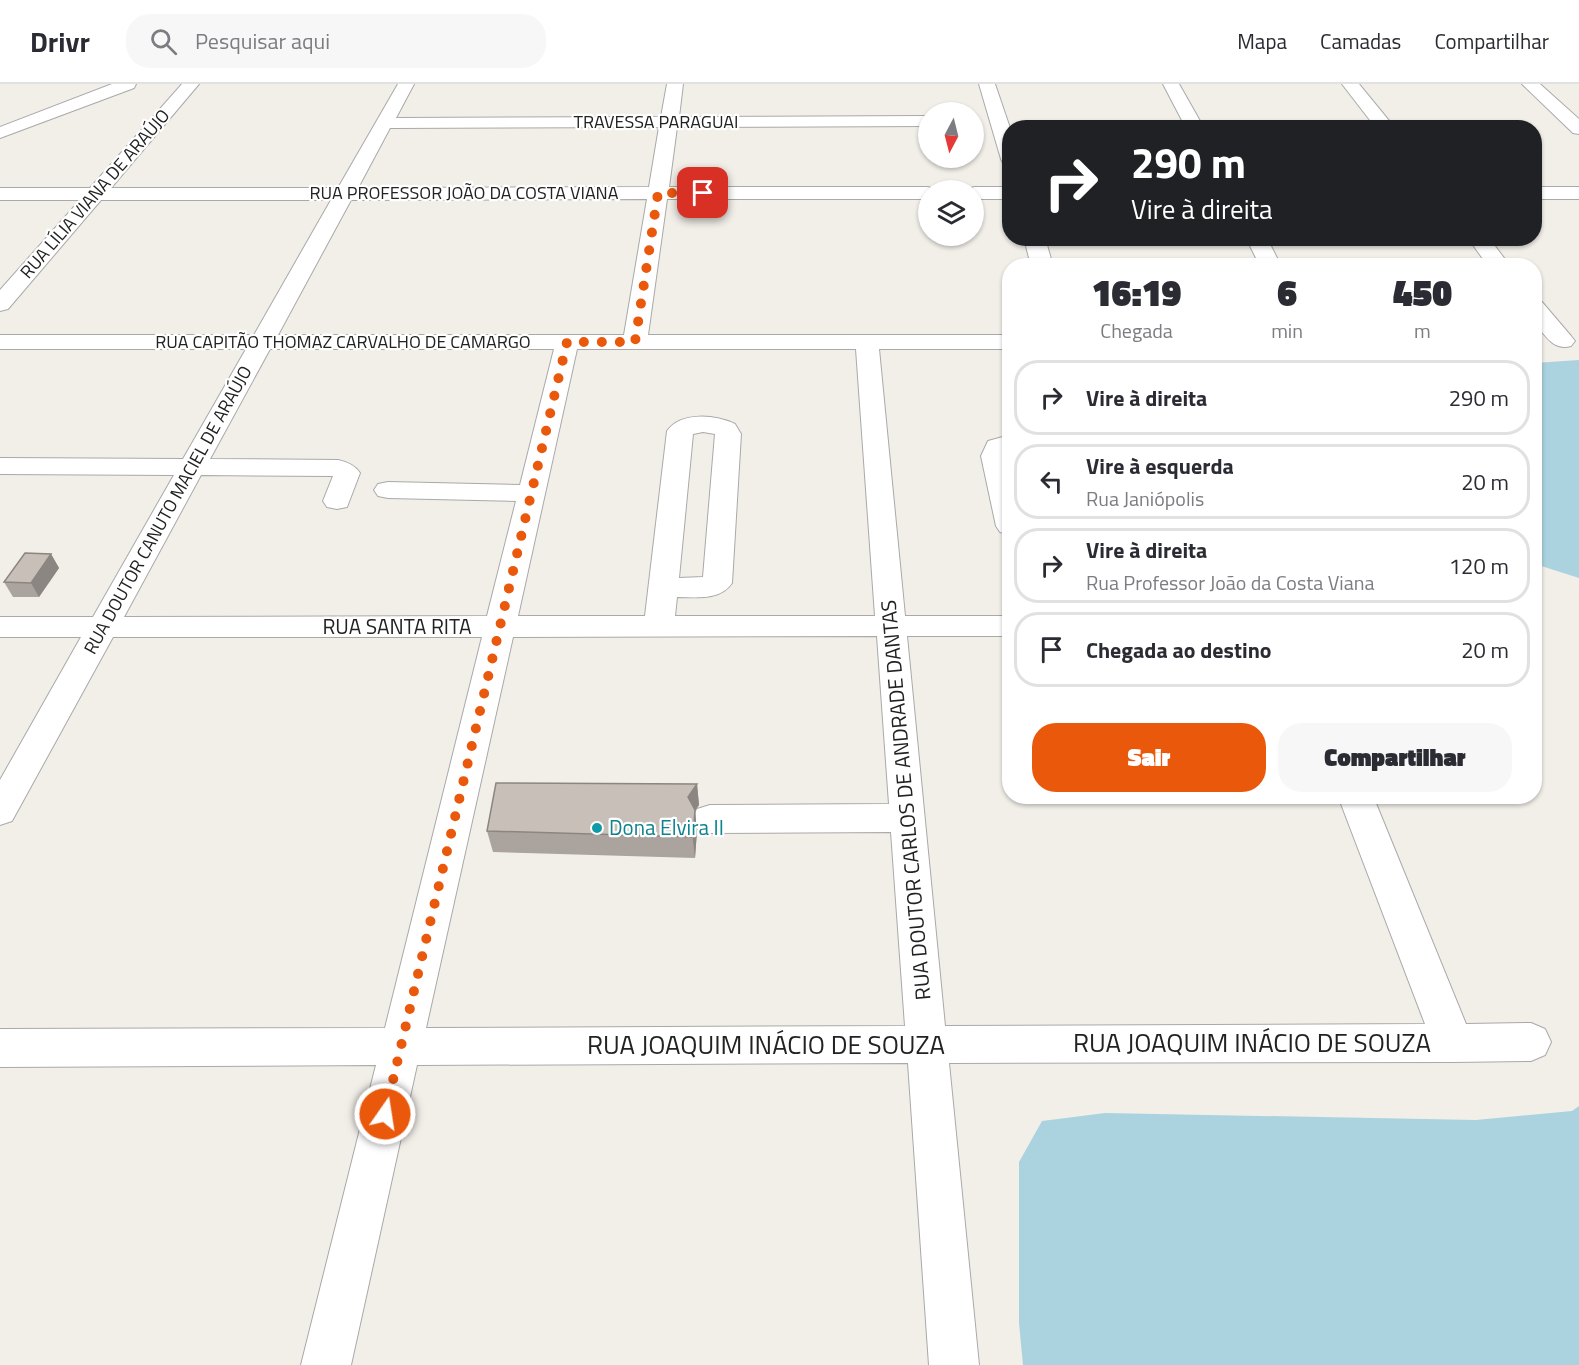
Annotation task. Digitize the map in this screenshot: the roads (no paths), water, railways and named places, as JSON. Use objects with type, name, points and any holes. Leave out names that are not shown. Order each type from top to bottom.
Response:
[{"type":"street","points":[[0,133],[128,84]]},
{"type":"street","name":"RUA LÍLIA VIANA DE ARAÚJO","points":[[0,304],[191,84]]},
{"type":"street","name":"RUA DOUTOR CANUTO MACIEL DE ARAÚJO","points":[[0,811],[11,770],[103,627],[406,84]]},
{"type":"street","points":[[635,342],[675,84]]},
{"type":"street","points":[[987,84],[990,121],[1002,144]]},
{"type":"street","points":[[1171,84],[1191,120]]},
{"type":"street","points":[[1350,84],[1379,120]]},
{"type":"street","points":[[1530,84],[1579,129]]},
{"type":"street","name":"TRAVESSA PARAGUAI","points":[[384,123],[918,122]]},
{"type":"street","name":"RUA PROFESSOR JOÃO DA COSTA VIANA","points":[[0,194],[918,193]]},
{"type":"street","points":[[984,193],[1002,193]]},
{"type":"street","points":[[1542,193],[1579,193]]},
{"type":"street","points":[[1484,246],[1494,258]]},
{"type":"street","points":[[1542,314],[1571,341]]},
{"type":"street","points":[[1542,342],[1571,341]]},
{"type":"street","name":"RUA CAPITÃO THOMAZ CARVALHO DE CAMARGO","points":[[0,342],[1002,342]]},
{"type":"street","points":[[326,1365],[567,342]]},
{"type":"street","name":"RUA DOUTOR CARLOS DE ANDRADE DANTAS","points":[[867,342],[954,1365]]},
{"type":"street","points":[[659,627],[665,588],[680,431],[695,424],[722,426],[728,434],[717,583],[709,587],[665,588]]},
{"type":"street","points":[[1002,445],[997,447],[994,456],[1002,487]]},
{"type":"street","points":[[0,466],[193,465],[338,468],[347,473],[337,501]]},
{"type":"street","points":[[387,490],[531,493]]},
{"type":"street","name":"RUA SANTA RITA","points":[[0,627],[1002,626]]},
{"type":"street","points":[[1358,804],[1453,1043]]},
{"type":"street","points":[[710,819],[908,818]]},
{"type":"street","name":"RUA JOAQUIM INÁCIO DE SOUZA","points":[[0,1047],[1531,1042]]},
{"type":"water","points":[[1579,360],[1579,578],[1542,566],[1542,362]]},
{"type":"water","points":[[1579,1106],[1579,1365],[1023,1365],[1019,1323],[1019,1162],[1042,1121],[1105,1113],[1476,1120],[1572,1111]]},
{"type":"place","name":"Dona Elvira II","points":[[597,828]]}]
